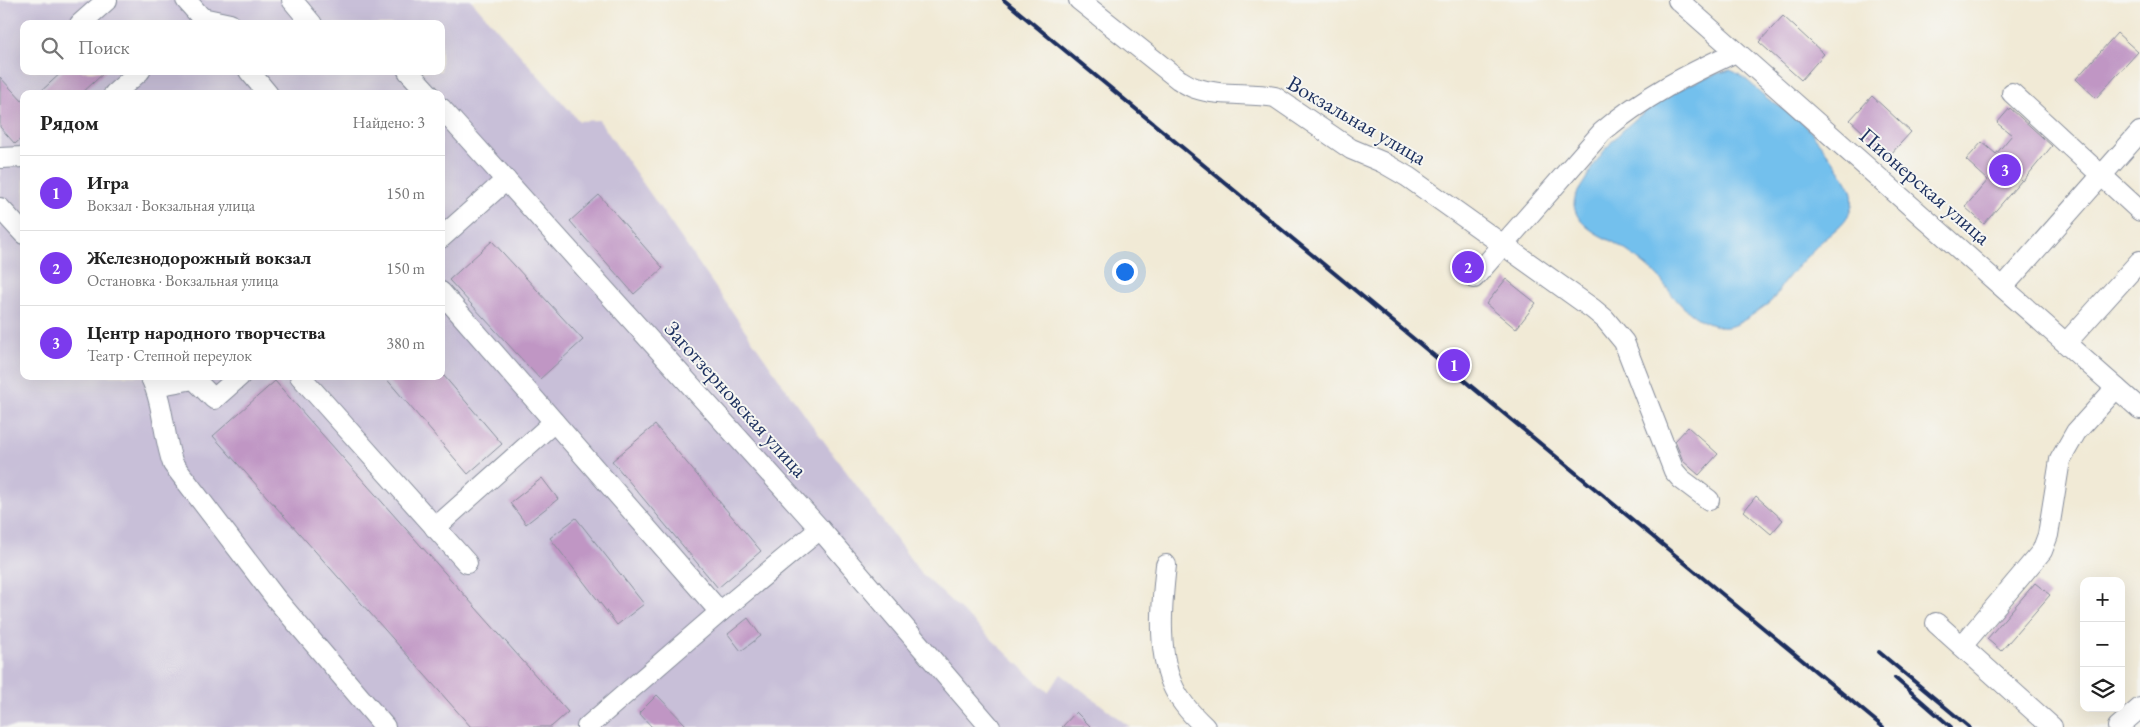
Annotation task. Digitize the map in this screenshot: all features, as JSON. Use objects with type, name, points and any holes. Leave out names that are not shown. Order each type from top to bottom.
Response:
[{"type":"street","points":[[84,20],[107,0]]},
{"type":"street","points":[[186,0],[201,20]]},
{"type":"street","points":[[292,0],[309,20]]},
{"type":"street","name":"Вокзальная улица","points":[[1079,0],[1178,79],[1196,88],[1215,92],[1261,94],[1275,97],[1351,149],[1382,162],[1408,177],[1605,318],[1624,342],[1674,471],[1681,479],[1709,500]]},
{"type":"street","name":"Пионерская улица","points":[[1678,0],[2140,409]]},
{"type":"street","points":[[1474,278],[1602,132],[1653,94],[1736,52]]},
{"type":"street","points":[[119,90],[135,75]]},
{"type":"street","points":[[252,75],[265,90]]},
{"type":"street","points":[[412,75],[425,90]]},
{"type":"street","points":[[2012,93],[2140,211]]},
{"type":"street","name":"Заготзерновская улица","points":[[445,112],[820,529],[987,726]]},
{"type":"street","points":[[2003,287],[2140,132]]},
{"type":"street","points":[[0,158],[20,156]]},
{"type":"street","points":[[445,234],[506,180]]},
{"type":"street","points":[[0,208],[20,230]]},
{"type":"street","points":[[2066,343],[2140,261]]},
{"type":"street","points":[[445,297],[720,612]]},
{"type":"street","points":[[173,380],[152,381],[161,408],[166,444],[173,464],[277,600],[384,727]]},
{"type":"street","points":[[195,380],[214,400],[236,380]]},
{"type":"street","points":[[304,380],[467,563]]},
{"type":"street","points":[[1962,646],[2042,551],[2048,535],[2060,460],[2076,432],[2116,388]]},
{"type":"street","points":[[435,528],[554,422]]},
{"type":"street","points":[[601,723],[720,612],[820,529]]},
{"type":"street","points":[[1166,564],[1161,639],[1172,684],[1188,711],[1205,727]]},
{"type":"street","points":[[1936,623],[2052,727]]},
{"type":"street","points":[[2118,727],[2140,708]]},
{"type":"shaded area","points":[[0,0],[471,0],[579,121],[599,120],[793,399],[920,572],[1048,692],[1061,674],[1130,727],[0,727]]},
{"type":"water","points":[[1730,70],[1750,82],[1771,101],[1797,117],[1810,130],[1848,184],[1852,194],[1852,204],[1845,220],[1801,263],[1771,301],[1746,319],[1732,326],[1721,327],[1702,320],[1686,310],[1657,275],[1644,264],[1623,248],[1587,227],[1575,211],[1574,201],[1597,160],[1628,125],[1667,97],[1709,77]]},
{"type":"building","points":[[1783,16],[1824,54],[1801,80],[1759,42]]},
{"type":"building","points":[[2117,33],[2138,52],[2096,98],[2076,79]]},
{"type":"building","points":[[59,75],[102,75],[85,90],[42,90]]},
{"type":"building","points":[[0,77],[20,99],[20,140],[15,144],[0,127]]},
{"type":"building","points":[[1872,96],[1911,132],[1889,156],[1850,120]]},
{"type":"building","points":[[2010,108],[2052,146],[1984,224],[1965,207],[1988,180],[1966,160],[1982,142],[1996,154],[2012,135],[1997,123]]},
{"type":"building","points":[[599,195],[663,268],[634,294],[570,221]]},
{"type":"building","points":[[492,241],[583,340],[540,379],[449,280]]},
{"type":"building","points":[[1506,279],[1536,303],[1516,329],[1486,304]]},
{"type":"building","points":[[445,377],[502,444],[468,474],[387,380],[445,380]]},
{"type":"building","points":[[275,381],[568,712],[551,727],[471,727],[213,436]]},
{"type":"building","points":[[655,425],[761,551],[718,588],[612,461]]},
{"type":"building","points":[[1688,427],[1718,454],[1699,475],[1683,461],[1675,441]]},
{"type":"building","points":[[542,478],[558,499],[526,524],[510,503]]},
{"type":"building","points":[[1756,496],[1783,520],[1771,534],[1744,511]]},
{"type":"building","points":[[576,518],[644,604],[617,625],[550,538]]},
{"type":"building","points":[[2035,583],[2050,595],[2001,651],[1987,639]]},
{"type":"building","points":[[748,618],[761,636],[741,651],[728,634]]},
{"type":"building","points":[[657,695],[688,727],[652,727],[639,713]]},
{"type":"building","points":[[1076,712],[1091,727],[1062,727]]},
{"type":"railway","points":[[1004,0],[1883,727]]},
{"type":"railway","points":[[1879,652],[1969,727]]},
{"type":"railway","points":[[1895,678],[1951,727]]},
{"type":"place","name":"Центр народного творчества","points":[[2005,170]]},
{"type":"place","name":"Железнодорожный вокзал","points":[[1468,267]]},
{"type":"place","name":"Игра","points":[[1454,365]]}]
